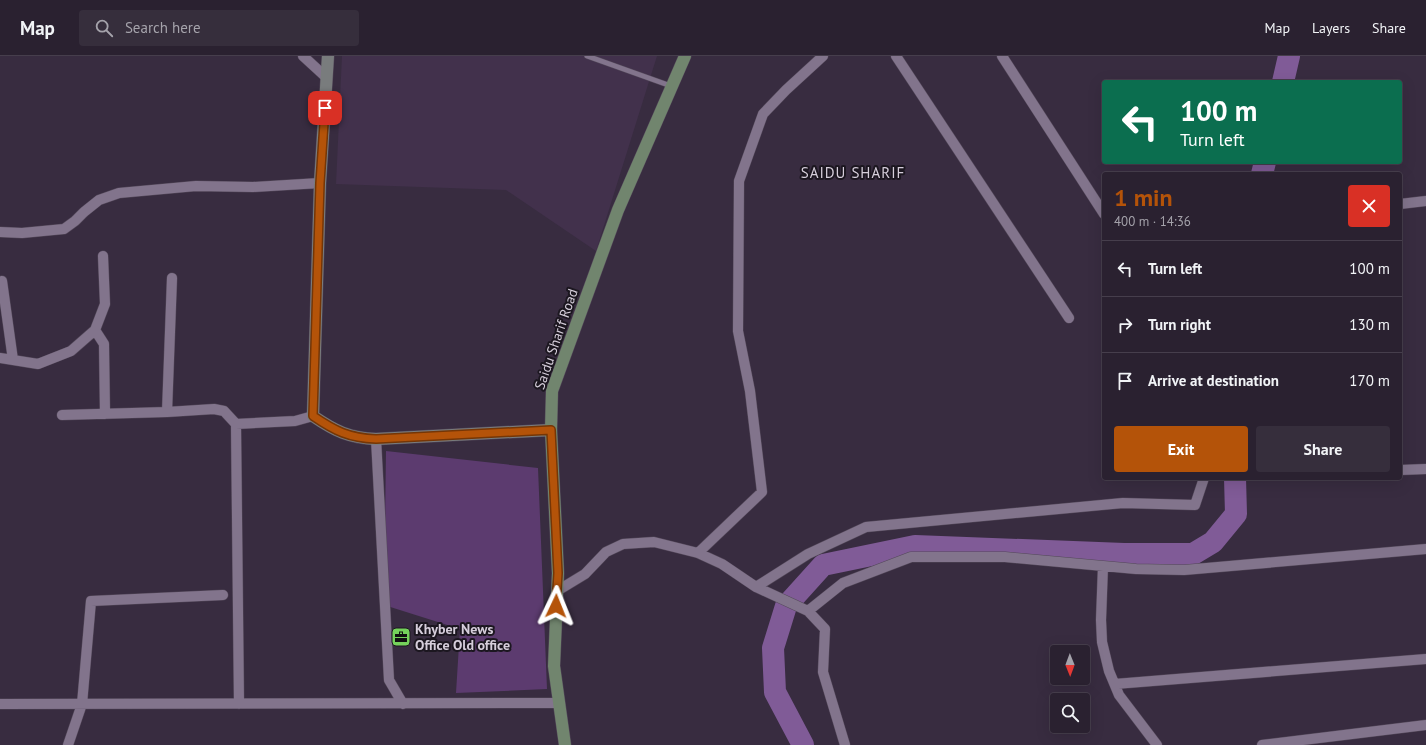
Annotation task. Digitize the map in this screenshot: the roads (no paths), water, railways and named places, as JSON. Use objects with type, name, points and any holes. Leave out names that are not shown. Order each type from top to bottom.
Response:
[{"type":"main road","name":"Saidu Sharif Road","points":[[565,745],[554,666],[558,573],[551,430],[552,391],[618,210],[685,56]]},
{"type":"street","points":[[303,56],[327,78]]},
{"type":"street","points":[[313,416],[320,183],[328,56]]},
{"type":"street","points":[[698,553],[762,492],[750,391],[738,331],[740,181],[763,114],[786,90],[823,56]]},
{"type":"street","points":[[896,56],[1069,318]]},
{"type":"street","points":[[1002,56],[1102,211]]},
{"type":"street","points":[[0,232],[22,233],[64,229],[75,222],[84,212],[99,200],[119,192],[196,186],[254,186],[320,183]]},
{"type":"street","points":[[1402,204],[1426,200]]},
{"type":"street","points":[[0,358],[38,364],[71,351],[95,330],[106,304],[103,256]]},
{"type":"street","points":[[167,412],[172,278]]},
{"type":"street","points":[[2,281],[13,360]]},
{"type":"street","points":[[95,330],[104,344],[105,414]]},
{"type":"street","points":[[62,415],[214,409],[224,411],[236,424],[239,704]]},
{"type":"street","points":[[236,424],[295,421],[313,416],[344,434],[359,438],[376,439],[551,430]]},
{"type":"street","points":[[376,439],[389,680],[403,704]]},
{"type":"street","points":[[1402,470],[1426,469]]},
{"type":"street","points":[[756,587],[808,554],[866,528],[1123,503],[1195,505],[1203,480]]},
{"type":"street","points":[[557,591],[585,574],[606,552],[622,544],[654,542],[698,553],[722,564],[756,587],[807,611],[825,629],[823,672],[844,745]]},
{"type":"street","points":[[807,611],[843,583],[911,557],[1006,557],[1136,569],[1184,570],[1426,549]]},
{"type":"street","points":[[1103,566],[1101,620],[1102,642],[1109,671],[1119,695],[1157,745]]},
{"type":"street","points":[[68,745],[82,704],[91,601],[222,595]]},
{"type":"street","points":[[1115,684],[1426,659]]},
{"type":"street","points":[[0,704],[559,703]]},
{"type":"street","points":[[1262,745],[1426,725]]},
{"type":"lane","points":[[587,56],[672,86]]},
{"type":"waterway","points":[[1283,80],[1289,56]]},
{"type":"waterway","points":[[1262,172],[1264,164]]},
{"type":"waterway","points":[[803,745],[775,692],[773,648],[786,606],[823,565],[915,546],[1124,554],[1193,554],[1213,542],[1236,514],[1235,480]]},
{"type":"place","name":"Khyber News Office Old office","points":[[401,637]]},
{"type":"district","name":"SAIDU SHARIF","points":[[853,172]]}]
